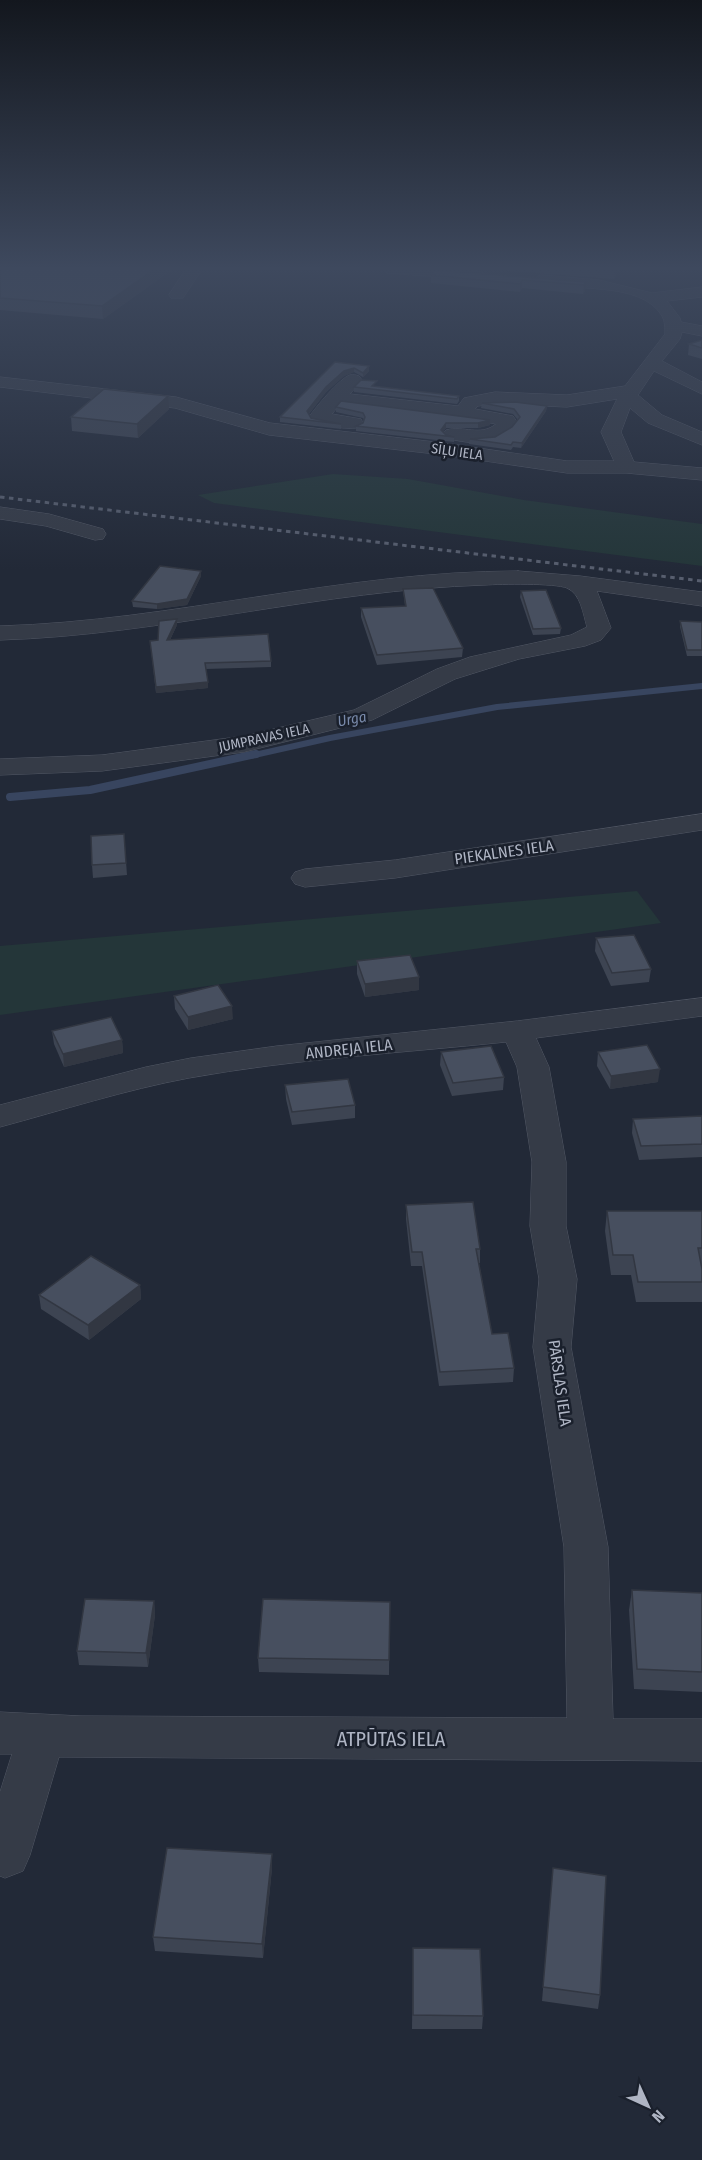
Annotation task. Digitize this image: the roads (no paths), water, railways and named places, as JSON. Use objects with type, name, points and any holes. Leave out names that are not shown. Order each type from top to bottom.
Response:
[{"type":"street","points":[[627,467],[611,432],[616,415],[648,369]]},
{"type":"street","points":[[667,369],[686,382],[702,389]]},
{"type":"street","points":[[334,398],[500,417],[508,422],[497,435],[478,437],[325,420],[313,421],[334,398],[353,380]]},
{"type":"street","name":"SĪĻU IELA","points":[[0,382],[176,403],[244,423],[288,431],[444,449],[567,467],[627,467],[661,472],[702,474]]},
{"type":"street","points":[[463,412],[471,402],[487,399],[567,401],[630,394]]},
{"type":"street","points":[[630,394],[655,419],[702,439]]},
{"type":"street","points":[[0,513],[49,520],[95,534]]},
{"type":"street","points":[[0,633],[100,628],[365,589],[509,579],[574,583],[702,599]]},
{"type":"street","name":"JUMPRAVAS IELA","points":[[0,767],[102,763],[244,744],[363,715],[426,683],[478,662],[577,641],[593,635],[599,628],[588,595],[574,583]]},
{"type":"street","points":[[0,782],[16,783],[102,763]]},
{"type":"street","name":"PIEKALNES IELA","points":[[305,878],[395,868],[702,822]]},
{"type":"street","name":"ANDREJA IELA","points":[[0,1116],[146,1077],[191,1068],[277,1056],[517,1031],[702,1007]]},
{"type":"street","name":"PĀRSLAS IELA","points":[[517,1031],[533,1067],[549,1162],[548,1226],[558,1279],[552,1347],[586,1547],[589,1672],[587,1740]]},
{"type":"street","points":[[5,1855],[41,1735]]},
{"type":"street","name":"ATPŪTAS IELA","points":[[41,1735],[702,1740]]},
{"type":"waterway","name":"Urga","points":[[250,756],[330,738],[497,707],[702,686]]},
{"type":"waterway","name":"Urga","points":[[10,797],[90,790],[256,754]]},
{"type":"railway","points":[[0,497],[702,581]]}]
